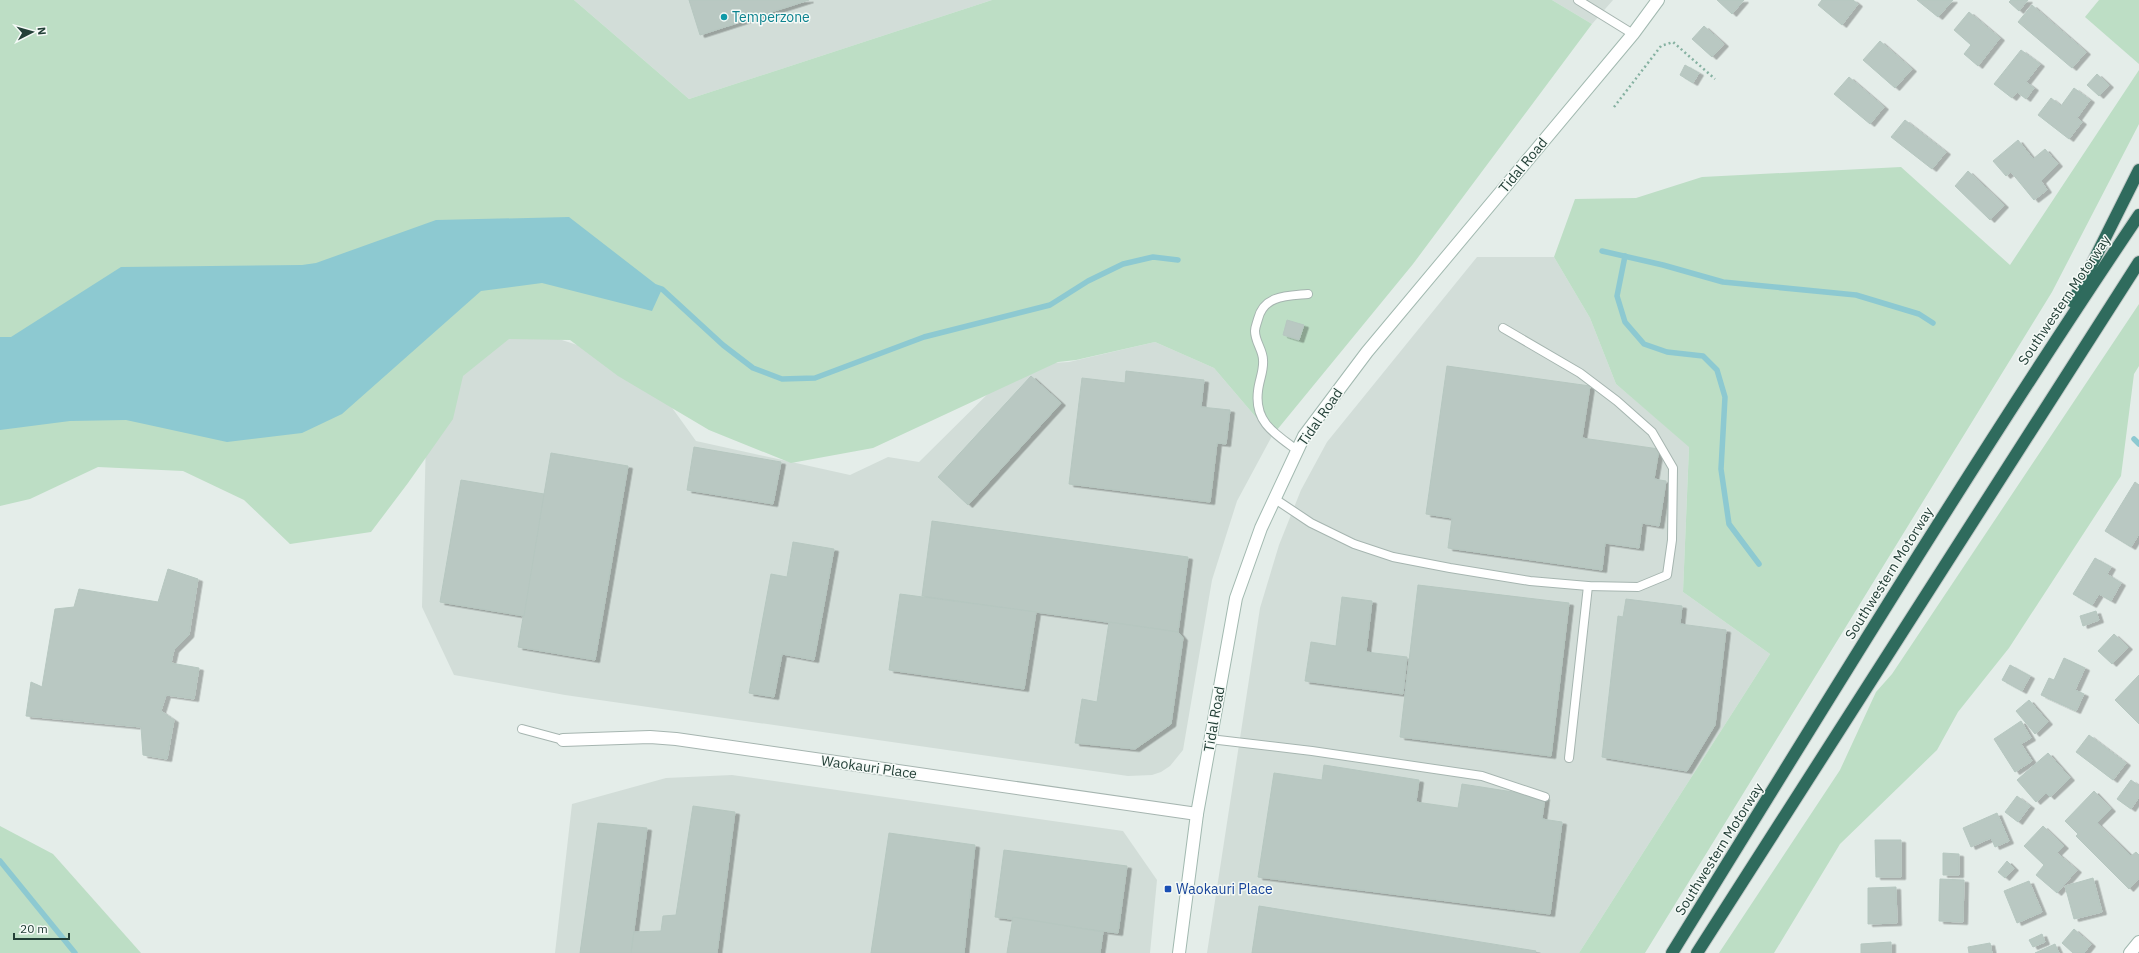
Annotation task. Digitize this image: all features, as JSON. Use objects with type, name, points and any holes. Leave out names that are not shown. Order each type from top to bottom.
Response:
[{"type":"highway","points":[[2051,346],[2139,170]]},
{"type":"highway","name":"Southwestern Motorway","points":[[1672,953],[1918,553],[2051,346],[2139,215]]},
{"type":"highway","points":[[1697,953],[2139,262]]},
{"type":"main road","name":"Tidal Road","points":[[1179,953],[1197,814],[1236,598],[1261,528],[1304,436],[1367,352],[1633,34],[1658,0]]},
{"type":"main road","name":"Waokauri Place","points":[[563,740],[650,737],[676,739],[1197,814]]},
{"type":"main road","points":[[2130,953],[2139,942]]},
{"type":"lane","points":[[1578,0],[1633,34]]},
{"type":"lane","points":[[1297,450],[1270,430],[1260,413],[1257,403],[1263,361],[1254,330],[1259,316],[1269,301],[1279,297],[1308,294]]},
{"type":"lane","points":[[1275,499],[1311,523],[1354,544],[1394,557],[1530,581],[1588,586],[1638,587],[1667,575],[1672,540],[1673,468],[1652,432],[1617,401],[1580,373],[1503,328]]},
{"type":"lane","points":[[1569,758],[1588,586]]},
{"type":"lane","points":[[522,729],[563,740]]},
{"type":"lane","points":[[1210,739],[1320,752],[1482,776],[1545,797]]},
{"type":"path","points":[[1614,107],[1661,46],[1668,43],[1673,42],[1715,79]]},
{"type":"shaded area","points":[[574,0],[992,0],[689,99]]},
{"type":"shaded area","points":[[1552,0],[1613,0],[1592,24]]},
{"type":"shaded area","points":[[1477,257],[1554,257],[1590,318],[1616,384],[1689,446],[1683,592],[1770,654],[1579,953],[1207,953],[1260,608],[1279,545],[1301,490],[1327,442]]},
{"type":"shaded area","points":[[491,317],[642,366],[696,441],[850,475],[888,457],[919,462],[1017,365],[1069,362],[1155,342],[1214,368],[1272,436],[1237,501],[1212,580],[1183,750],[1170,766],[1161,772],[1152,775],[1128,776],[565,695],[454,675],[422,607],[427,394]]},
{"type":"shaded area","points":[[732,775],[1123,831],[1157,880],[1150,953],[555,953],[572,804],[666,778]]},
{"type":"green space","points":[[0,0],[574,0],[689,99],[992,0],[1552,0],[1592,24],[1413,264],[1272,436],[1214,368],[1155,342],[1076,360],[1058,362],[873,448],[791,463],[709,430],[618,376],[570,340],[509,339],[463,376],[453,419],[371,532],[290,544],[244,500],[183,471],[98,467],[30,499],[0,506]]},
{"type":"green space","points":[[2099,0],[2139,0],[2139,64],[2085,17]]},
{"type":"green space","points":[[2139,70],[2139,124],[2052,292],[1645,953],[1579,953],[1770,654],[1683,592],[1689,447],[1616,384],[1590,318],[1554,257],[1575,199],[1636,198],[1702,177],[1901,167],[2010,265]]},
{"type":"green space","points":[[2139,304],[2139,366],[2134,374],[2121,476],[2009,648],[1958,712],[1937,750],[1840,844],[1774,953],[1719,953],[1840,770],[1876,692],[1892,674]]},
{"type":"green space","points":[[0,826],[53,854],[141,953],[0,953]]},
{"type":"water","points":[[569,217],[662,289],[652,311],[542,283],[481,291],[342,414],[302,433],[227,442],[126,420],[70,421],[0,430],[0,337],[11,337],[121,267],[302,265],[316,263],[436,220]]},
{"type":"building","name":"Temperzone","points":[[689,0],[809,0],[700,35]]},
{"type":"building","points":[[1717,0],[1744,0],[1732,14]]},
{"type":"building","points":[[1822,0],[1853,0],[1858,4],[1842,25],[1818,5]]},
{"type":"building","points":[[1917,0],[1953,0],[1938,17]]},
{"type":"building","points":[[2011,0],[2028,0],[2019,11],[2009,2]]},
{"type":"building","points":[[2032,5],[2086,52],[2072,68],[2018,22]]},
{"type":"building","points":[[1969,12],[2000,38],[1978,66],[1964,54],[1971,45],[1954,30]]},
{"type":"building","points":[[1704,26],[1724,44],[1712,57],[1692,39]]},
{"type":"building","points":[[1880,41],[1912,69],[1895,88],[1863,60]]},
{"type":"building","points":[[2021,50],[2040,64],[2026,82],[2034,88],[2026,99],[2017,92],[2012,98],[1994,84]]},
{"type":"building","points":[[1685,65],[1699,73],[1693,83],[1680,75]]},
{"type":"building","points":[[2097,74],[2109,85],[2099,96],[2087,85]]},
{"type":"building","points":[[1849,77],[1884,107],[1870,124],[1834,94]]},
{"type":"building","points":[[2074,88],[2090,100],[2077,118],[2082,122],[2069,139],[2038,115],[2051,98],[2061,106]]},
{"type":"building","points":[[1905,120],[1946,152],[1932,169],[1891,137]]},
{"type":"building","points":[[2018,140],[2033,159],[2045,149],[2058,164],[2041,181],[2047,190],[2034,200],[2011,172],[2006,176],[1993,161]]},
{"type":"building","points":[[1968,171],[2004,205],[1990,220],[1955,186]]},
{"type":"building","points":[[1287,320],[1304,325],[1299,340],[1283,335]]},
{"type":"building","points":[[1447,366],[1590,386],[1582,438],[1659,449],[1654,479],[1666,481],[1659,526],[1642,523],[1639,548],[1605,543],[1602,570],[1448,548],[1452,518],[1426,514]]},
{"type":"building","points":[[1126,371],[1204,380],[1201,407],[1230,410],[1226,444],[1217,443],[1210,502],[1069,484],[1082,378],[1125,383]]},
{"type":"building","points":[[1031,376],[1061,403],[968,505],[938,477]]},
{"type":"building","points":[[694,447],[781,462],[773,504],[687,490]]},
{"type":"building","points":[[551,453],[628,466],[595,660],[518,647]]},
{"type":"building","points":[[461,480],[544,494],[524,616],[440,602]]},
{"type":"building","points":[[2135,482],[2139,485],[2139,534],[2131,547],[2105,531]]},
{"type":"building","points":[[932,521],[1188,557],[1178,632],[922,596]]},
{"type":"building","points":[[793,542],[834,549],[814,660],[782,654],[774,697],[749,693],[771,574],[787,577]]},
{"type":"building","points":[[2095,558],[2111,567],[2107,574],[2121,583],[2111,601],[2099,594],[2092,605],[2073,594]]},
{"type":"building","points":[[168,569],[198,579],[189,635],[174,650],[171,663],[199,668],[194,699],[166,695],[161,711],[174,720],[167,759],[143,755],[141,727],[26,716],[31,682],[42,687],[55,609],[74,607],[79,589],[158,602]]},
{"type":"building","points":[[1418,585],[1569,603],[1551,756],[1400,737]]},
{"type":"building","points":[[900,594],[1036,612],[1024,689],[889,670]]},
{"type":"building","points":[[1342,597],[1372,601],[1366,652],[1407,657],[1403,694],[1305,681],[1311,642],[1336,646]]},
{"type":"building","points":[[1626,599],[1682,606],[1680,624],[1726,630],[1715,725],[1687,771],[1602,757],[1618,616],[1623,617]]},
{"type":"building","points":[[2096,611],[2099,620],[2083,626],[2080,616]]},
{"type":"building","points":[[1109,622],[1178,632],[1183,638],[1171,724],[1135,749],[1075,743],[1082,699],[1097,702]]},
{"type":"building","points":[[2114,634],[2128,647],[2112,664],[2098,651]]},
{"type":"building","points":[[2064,658],[2085,668],[2075,690],[2084,694],[2076,711],[2041,695],[2049,678],[2054,680]]},
{"type":"building","points":[[2010,665],[2030,676],[2022,691],[2002,680]]},
{"type":"building","points":[[2139,675],[2139,724],[2115,700]]},
{"type":"building","points":[[2029,700],[2048,722],[2035,734],[2016,711]]},
{"type":"building","points":[[2021,721],[2031,738],[2021,744],[2032,761],[2015,772],[1994,739]]},
{"type":"building","points":[[2089,735],[2126,763],[2113,780],[2076,752]]},
{"type":"building","points":[[2048,753],[2070,778],[2050,797],[2046,793],[2036,802],[2017,780]]},
{"type":"building","points":[[1324,765],[1419,780],[1416,802],[1458,808],[1462,784],[1545,797],[1542,819],[1562,822],[1550,914],[1258,877],[1274,773],[1322,780]]},
{"type":"building","points":[[2131,780],[2139,786],[2139,797],[2131,809],[2117,799]]},
{"type":"building","points":[[2094,791],[2111,809],[2097,823],[2131,856],[2136,852],[2139,855],[2139,878],[2129,889],[2076,836],[2078,834],[2065,821]]},
{"type":"building","points":[[2017,796],[2030,806],[2018,822],[2005,812]]},
{"type":"building","points":[[693,806],[735,812],[717,953],[631,953],[634,932],[661,931],[663,916],[676,915]]},
{"type":"building","points":[[1997,813],[2009,841],[1995,847],[1991,838],[1971,847],[1963,828]]},
{"type":"building","points":[[598,823],[647,828],[631,953],[580,953]]},
{"type":"building","points":[[2043,826],[2064,846],[2057,853],[2077,870],[2057,893],[2036,875],[2044,865],[2024,846]]},
{"type":"building","points":[[889,833],[975,845],[964,953],[871,953]]},
{"type":"building","points":[[1875,840],[1901,840],[1901,877],[1876,877]]},
{"type":"building","points":[[1004,850],[1127,866],[1118,933],[995,917]]},
{"type":"building","points":[[1943,853],[1959,854],[1959,875],[1943,875]]},
{"type":"building","points":[[2007,861],[2014,868],[2005,878],[1998,872]]},
{"type":"building","points":[[2093,878],[2102,912],[2074,919],[2065,886]]},
{"type":"building","points":[[1940,879],[1964,880],[1963,922],[1939,921]]},
{"type":"building","points":[[2029,881],[2042,912],[2017,923],[2004,891]]},
{"type":"building","points":[[1896,887],[1897,923],[1868,924],[1868,888]]},
{"type":"building","points":[[1259,906],[1536,951],[1535,953],[1252,953]]},
{"type":"building","points":[[1013,917],[1103,932],[1100,953],[1007,953]]},
{"type":"building","points":[[2074,929],[2091,944],[2084,953],[2073,953],[2062,943]]},
{"type":"building","points":[[2042,934],[2045,942],[2033,947],[2029,940]]},
{"type":"building","points":[[1891,942],[1891,953],[1861,953],[1861,944]]},
{"type":"building","points":[[1990,943],[1992,953],[1969,953],[1968,947]]},
{"type":"building","points":[[2055,944],[2059,953],[2035,953]]},
{"type":"waterway","points":[[1602,251],[1663,265],[1723,282],[1856,295],[1919,314],[1933,323]]},
{"type":"waterway","points":[[1625,256],[1617,296],[1625,322],[1644,344],[1667,352],[1703,356],[1717,370],[1725,397],[1721,469],[1729,524],[1759,564]]},
{"type":"waterway","points":[[656,287],[662,289],[723,345],[753,368],[782,379],[815,378],[924,337],[1050,305],[1088,281],[1123,264],[1153,257],[1178,260]]},
{"type":"waterway","points":[[2134,439],[2139,444]]},
{"type":"waterway","points":[[0,861],[75,953]]},
{"type":"place","name":"Temperzone","points":[[724,17]]},
{"type":"place","name":"Waokauri Place","points":[[1168,889]]}]
